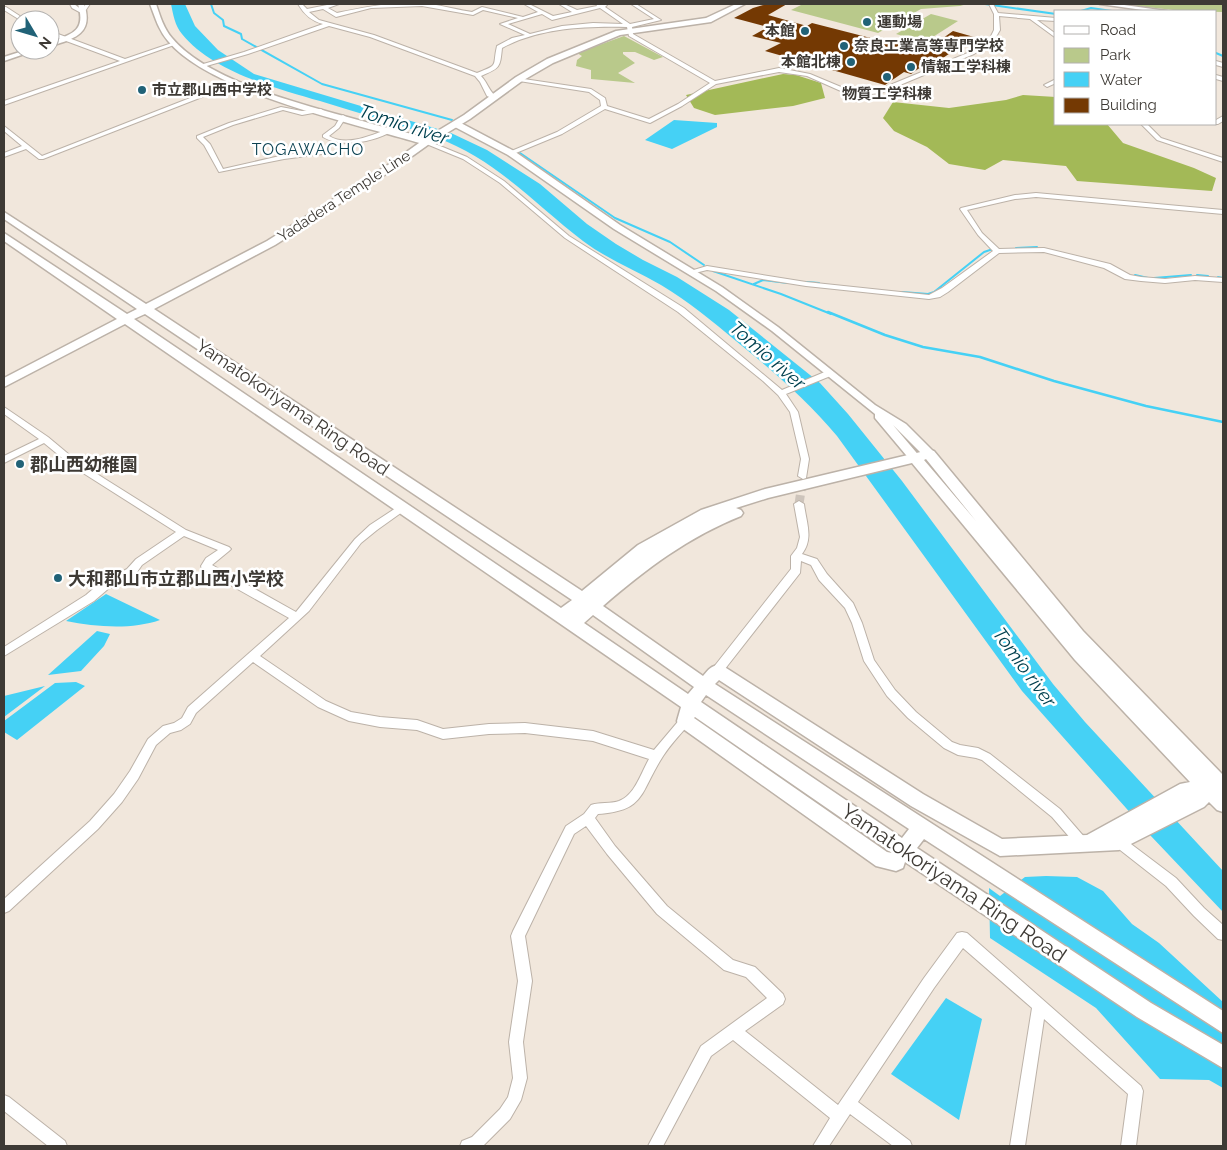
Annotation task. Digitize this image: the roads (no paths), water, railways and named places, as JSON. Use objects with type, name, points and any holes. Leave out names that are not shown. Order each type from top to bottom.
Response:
[{"type":"main road","name":"Yadadera Temple Line","points":[[4,383],[271,243],[394,165],[519,79],[571,51],[630,28],[673,27],[708,20],[741,4]]},
{"type":"main road","name":"Yamatokoriyama Ring Road","points":[[4,215],[588,603],[705,686],[996,874],[1104,948],[1223,1023]]},
{"type":"main road","name":"Yamatokoriyama Ring Road","points":[[4,236],[566,620],[883,860],[896,862]]},
{"type":"main road","points":[[566,620],[670,544],[714,521],[854,478],[926,461],[1065,638],[1207,790],[1223,804]]},
{"type":"main road","points":[[688,712],[717,671],[933,812],[1000,848],[1086,843],[1116,836],[1207,790]]},
{"type":"main road","name":"Yamatokoriyama Ring Road","points":[[688,712],[1144,1010],[1223,1057]]},
{"type":"street","points":[[72,4],[74,8],[83,12]]},
{"type":"street","points":[[60,40],[82,28],[85,20],[80,4]]},
{"type":"street","points":[[83,12],[88,4]]},
{"type":"street","points":[[153,4],[165,32],[174,44],[236,82],[343,118],[427,141],[465,158],[502,182],[566,237],[681,310],[729,347],[781,393],[794,412],[805,459],[803,476]]},
{"type":"street","points":[[300,4],[317,21],[372,36],[477,75],[483,81],[489,94],[494,97]]},
{"type":"street","points":[[307,11],[337,4]]},
{"type":"street","points":[[324,7],[336,15],[371,7],[423,4],[473,14],[482,8],[523,18]]},
{"type":"street","points":[[447,9],[458,4]]},
{"type":"street","points":[[526,4],[552,18],[608,4]]},
{"type":"street","points":[[562,4],[576,12]]},
{"type":"street","points":[[477,75],[496,68],[498,64],[497,52],[501,44],[529,35],[562,28],[593,25],[630,28],[658,20],[633,4]]},
{"type":"street","points":[[1103,4],[1155,10]]},
{"type":"street","points":[[600,5],[630,28],[631,35],[714,83]]},
{"type":"street","points":[[604,106],[650,121],[680,105],[714,83],[780,70],[808,74],[852,94],[879,92],[972,53],[992,41],[997,30],[996,14],[991,5]]},
{"type":"street","points":[[529,35],[503,24],[541,12]]},
{"type":"street","points":[[996,14],[1054,20]]},
{"type":"street","points":[[1030,17],[1054,33]]},
{"type":"street","points":[[206,64],[239,55],[329,24]]},
{"type":"street","points":[[60,37],[123,60]]},
{"type":"street","points":[[4,103],[123,60],[174,44]]},
{"type":"street","points":[[519,79],[591,91],[603,99],[604,106]]},
{"type":"street","points":[[4,128],[25,147],[41,158],[236,82]]},
{"type":"street","points":[[1047,85],[1054,82]]},
{"type":"street","points":[[511,153],[570,130],[604,106]]},
{"type":"street","points":[[320,153],[284,157],[221,171],[207,144],[199,137],[231,124],[283,108],[302,113],[321,111]]},
{"type":"street","points":[[343,118],[337,127],[325,136],[342,142],[389,131]]},
{"type":"street","points":[[453,125],[511,153],[617,228],[719,289],[775,329],[871,407],[926,461]]},
{"type":"street","points":[[1145,125],[1159,139],[1223,160]]},
{"type":"street","points":[[4,155],[25,147]]},
{"type":"street","points":[[997,251],[980,234],[962,209],[1015,197],[1036,195],[1223,212]]},
{"type":"street","points":[[692,272],[707,268],[815,285],[929,297],[937,295],[997,251],[1044,250],[1106,266],[1128,277],[1165,282],[1195,278],[1223,280]]},
{"type":"street","points":[[781,393],[830,373]]},
{"type":"street","points":[[4,410],[45,439],[75,464],[183,532],[226,549],[209,561],[206,566],[297,618]]},
{"type":"street","points":[[4,460],[45,439]]},
{"type":"street","points":[[717,671],[796,570],[796,556],[804,548],[806,539],[799,504]]},
{"type":"street","points":[[4,907],[94,825],[118,798],[134,775],[152,742],[167,729],[177,727],[186,721],[192,710],[297,618],[308,607],[330,575],[359,540],[402,508]]},
{"type":"street","points":[[4,652],[90,598],[104,586],[131,572],[139,562],[183,532]]},
{"type":"street","points":[[796,556],[814,562],[823,577],[849,606],[857,623],[869,661],[891,693],[912,715],[948,745],[958,750],[978,753],[986,757],[1056,813],[1086,843]]},
{"type":"street","points":[[252,656],[322,704],[350,716],[380,722],[416,725],[443,734],[489,729],[525,728],[593,736],[656,756]]},
{"type":"street","points":[[474,1145],[505,1114],[514,1100],[520,1078],[516,1042],[525,980],[518,936],[570,830],[588,818],[595,809],[614,809],[630,802],[639,791],[656,756],[688,712]]},
{"type":"street","points":[[588,818],[611,850],[662,910],[729,965],[750,972],[778,999],[706,1051],[656,1146]]},
{"type":"street","points":[[1116,836],[1171,882],[1223,934]]},
{"type":"street","points":[[820,1146],[929,983],[962,938],[1136,1091],[1129,1146]]},
{"type":"street","points":[[1017,1146],[1039,1005]]},
{"type":"street","points":[[733,1032],[840,1116]]},
{"type":"street","points":[[4,1102],[60,1146]]},
{"type":"street","points":[[849,1104],[905,1146]]},
{"type":"water","name":"Tomio river","points":[[171,4],[185,4],[195,26],[218,50],[254,74],[451,133],[487,150],[540,184],[587,224],[616,244],[677,277],[729,310],[820,383],[848,414],[902,481],[1053,684],[1085,722],[1223,871],[1223,912],[1150,835],[1022,691],[837,436],[814,410],[776,374],[690,304],[661,285],[611,259],[583,241],[514,184],[477,157],[437,138],[265,84],[227,68],[210,59],[182,34],[176,24]]},
{"type":"water","points":[[674,120],[717,123],[717,127],[672,149],[645,140]]},
{"type":"water","points":[[106,594],[160,620],[125,626],[89,625],[66,621]]},
{"type":"water","points":[[97,631],[110,634],[104,646],[81,671],[48,675]]},
{"type":"water","points":[[76,682],[85,686],[17,740],[4,732],[4,721],[55,683]]},
{"type":"water","points":[[45,686],[4,717],[4,696]]},
{"type":"water","points":[[1025,877],[1077,877],[1103,891],[1132,924],[1159,943],[1223,1002],[1223,1088],[1209,1080],[1160,1079],[1096,1008],[990,938],[989,888],[1000,896]]},
{"type":"water","points":[[946,998],[982,1019],[959,1120],[891,1074]]},
{"type":"waterway","name":"Tomio river","points":[[211,4],[214,13],[223,20],[224,26],[241,34],[242,39],[322,84],[452,120]]},
{"type":"waterway","points":[[985,4],[1054,14]]},
{"type":"waterway","points":[[1084,10],[1091,8],[1105,10]]},
{"type":"waterway","points":[[1217,53],[1223,56]]},
{"type":"waterway","points":[[520,153],[615,218],[670,242],[704,265]]},
{"type":"waterway","points":[[1016,248],[1037,247]]},
{"type":"waterway","points":[[902,292],[928,294],[934,292],[984,252],[993,249]]},
{"type":"waterway","points":[[713,271],[781,294],[831,314]]},
{"type":"waterway","points":[[1135,275],[1148,278]]},
{"type":"waterway","points":[[1154,278],[1191,275]]},
{"type":"waterway","points":[[1197,275],[1208,276]]},
{"type":"waterway","points":[[1218,277],[1223,278]]},
{"type":"waterway","points":[[754,284],[763,280],[788,283]]},
{"type":"waterway","points":[[807,282],[819,283]]},
{"type":"waterway","points":[[828,312],[885,335],[923,347],[980,357],[1054,381],[1146,406],[1223,422]]},
{"type":"tunnel","points":[[799,504],[803,477]]},
{"type":"place","name":"運動場","points":[[867,22]]},
{"type":"place","name":"本館","points":[[805,31]]},
{"type":"place","name":"奈良工業高等専門学校","points":[[844,46]]},
{"type":"place","name":"本館北棟","points":[[851,62]]},
{"type":"place","name":"情報工学科棟","points":[[911,67]]},
{"type":"place","name":"物質工学科棟","points":[[887,77]]},
{"type":"place","name":"市立郡山西中学校","points":[[142,90]]},
{"type":"place","name":"郡山西幼稚園","points":[[20,464]]},
{"type":"place","name":"大和郡山市立郡山西小学校","points":[[58,578]]},
{"type":"district","name":"TOGAWACHO","points":[[308,149]]}]
